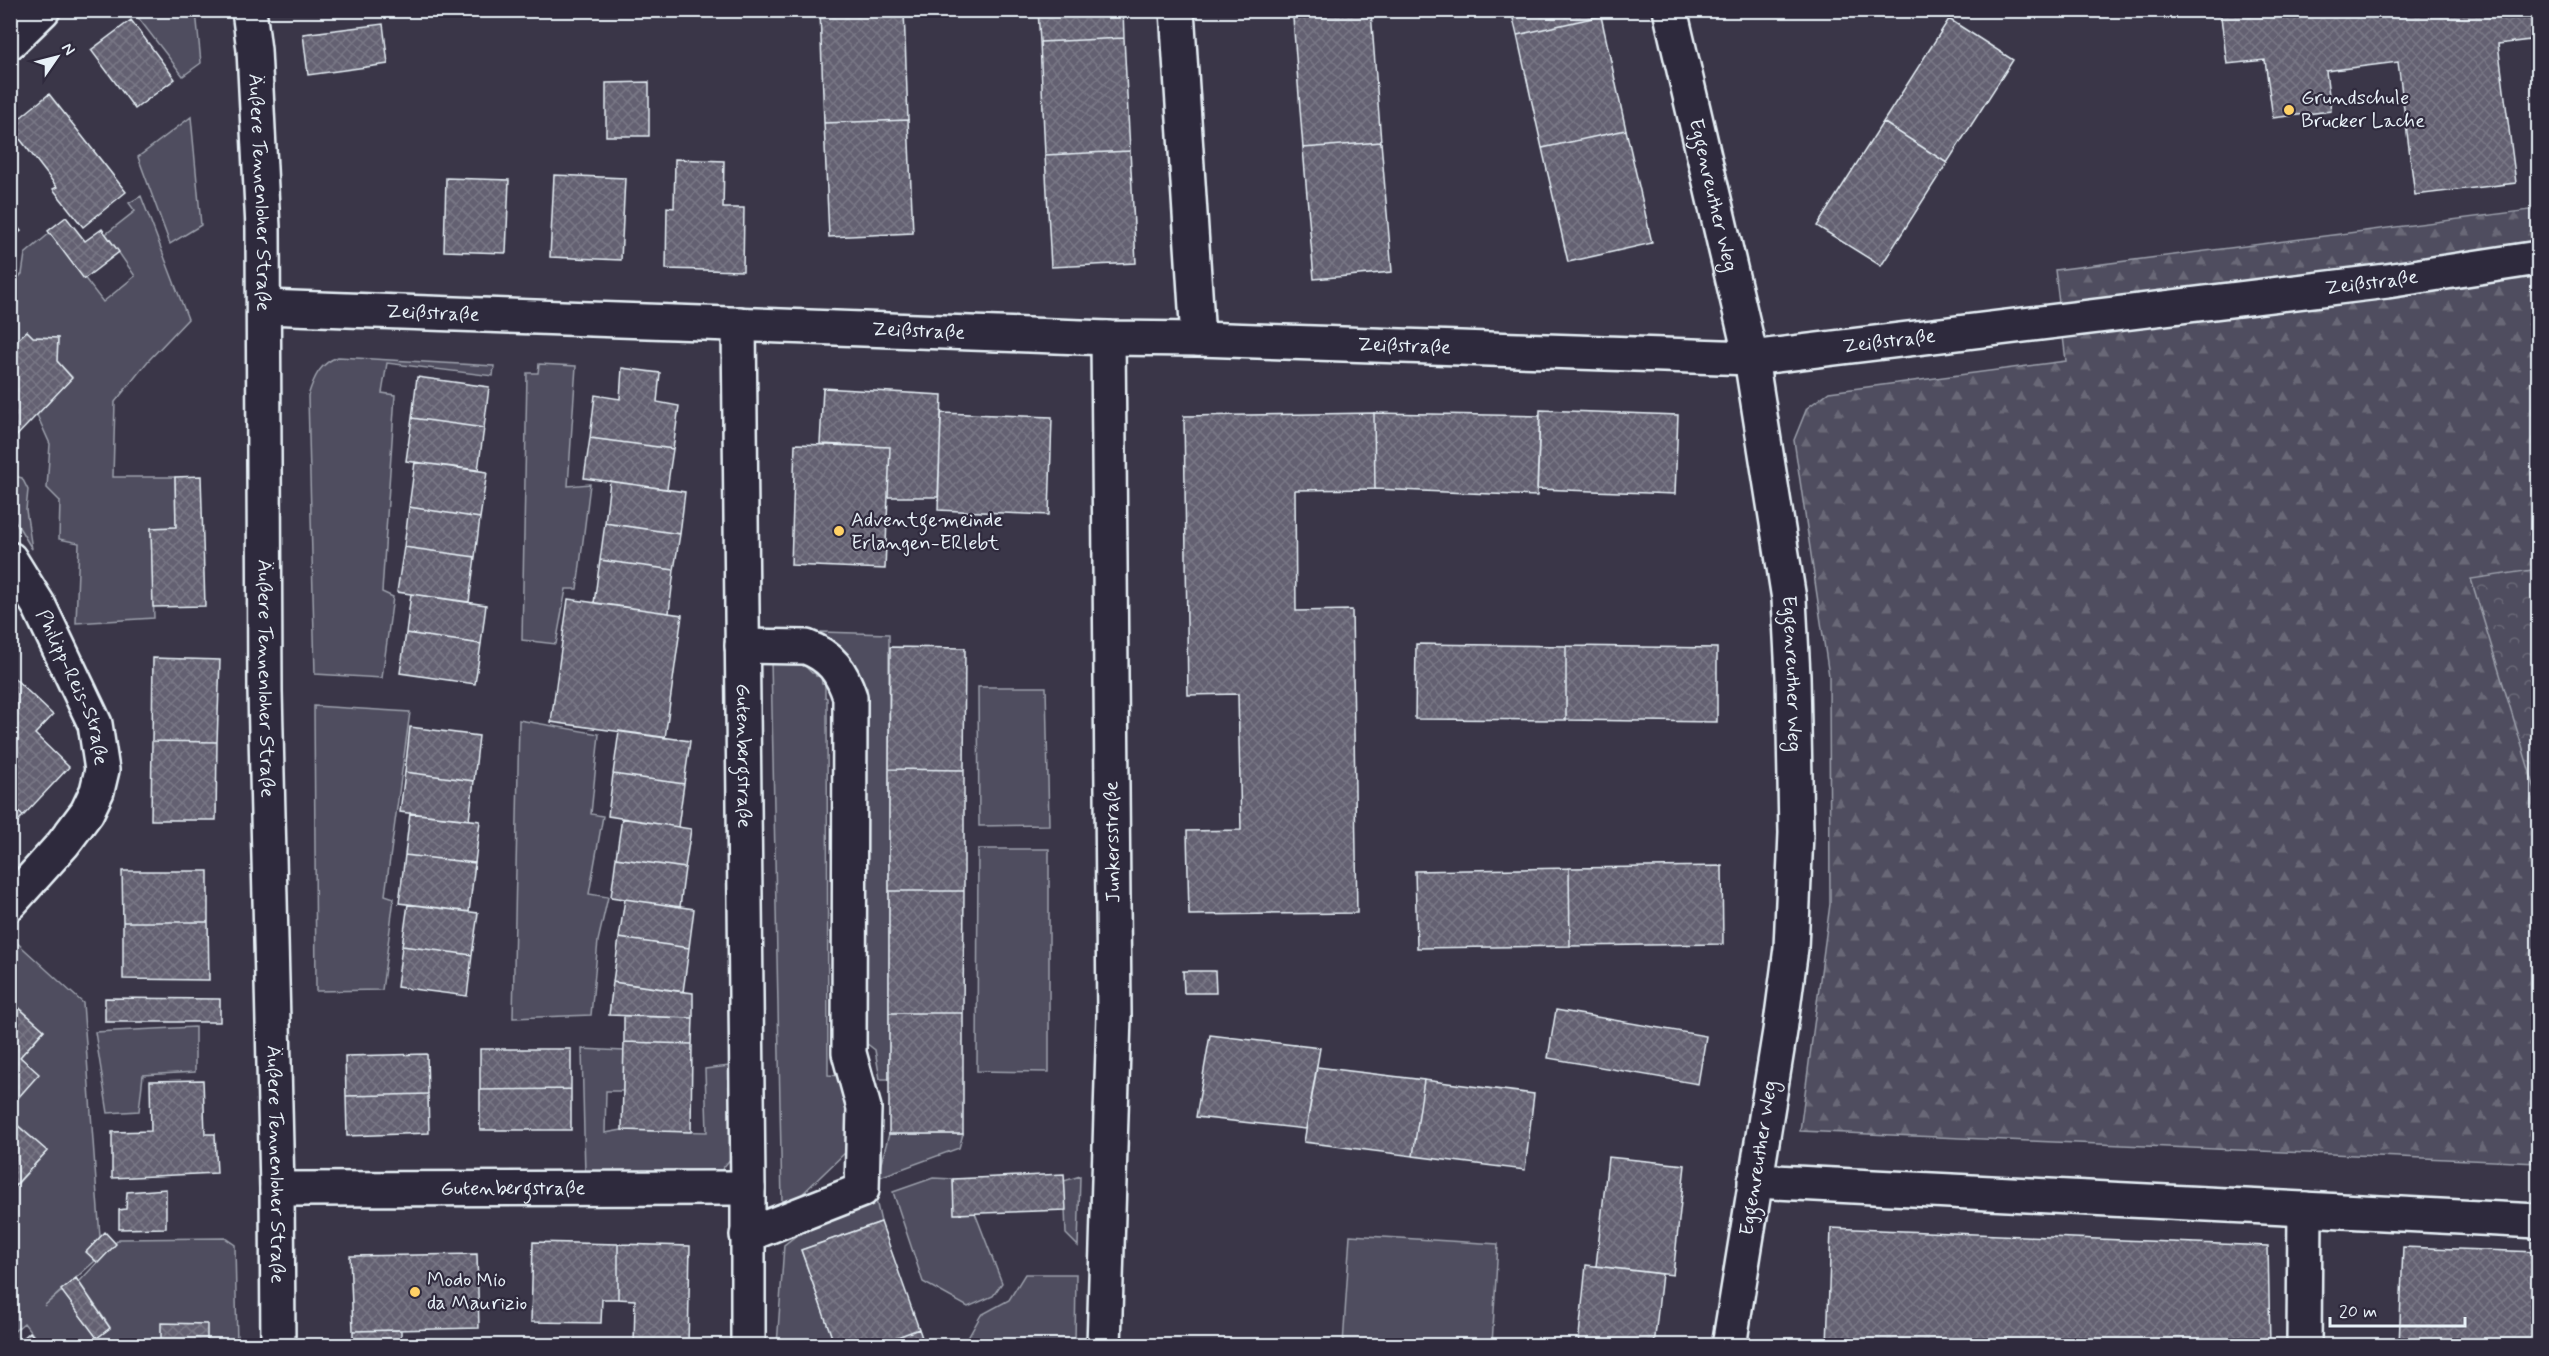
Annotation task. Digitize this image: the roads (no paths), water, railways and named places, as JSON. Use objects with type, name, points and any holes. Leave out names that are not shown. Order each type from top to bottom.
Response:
[{"type":"street","points":[[10,42],[43,10]]},
{"type":"street","name":"Äußere Tennenloher Straße","points":[[249,10],[254,50],[265,307],[265,691],[277,1189],[278,1346]]},
{"type":"street","points":[[1177,10],[1198,339]]},
{"type":"street","name":"Eggenreuther Weg","points":[[1670,10],[1751,358],[1789,599],[1794,676],[1796,833],[1791,948],[1780,1031],[1729,1346]]},
{"type":"street","name":"Zeißstraße","points":[[265,307],[1108,338],[1751,358],[2387,281],[2538,258]]},
{"type":"street","name":"Gutenbergstraße","points":[[739,324],[748,1346]]},
{"type":"street","name":"Junkersstraße","points":[[1104,1346],[1114,1015],[1108,338]]},
{"type":"street","name":"Philipp-Reis-Straße","points":[[10,559],[39,606],[95,724],[102,770],[97,791],[87,812],[63,844],[10,903]]},
{"type":"street","points":[[742,645],[806,647],[816,650],[836,666],[850,697],[849,1053],[864,1108],[862,1190],[747,1235]]},
{"type":"street","points":[[1755,1181],[2538,1221]]},
{"type":"street","name":"Gutenbergstraße","points":[[277,1189],[748,1188]]},
{"type":"street","points":[[2304,1346],[2305,1209]]},
{"type":"place","name":"Grundschule Brucker Lache","points":[[2289,110]]},
{"type":"place","name":"Adventgemeinde Erlangen-ERlebt","points":[[839,531]]},
{"type":"place","name":"Modo Mio da Maurizio","points":[[415,1292]]}]
